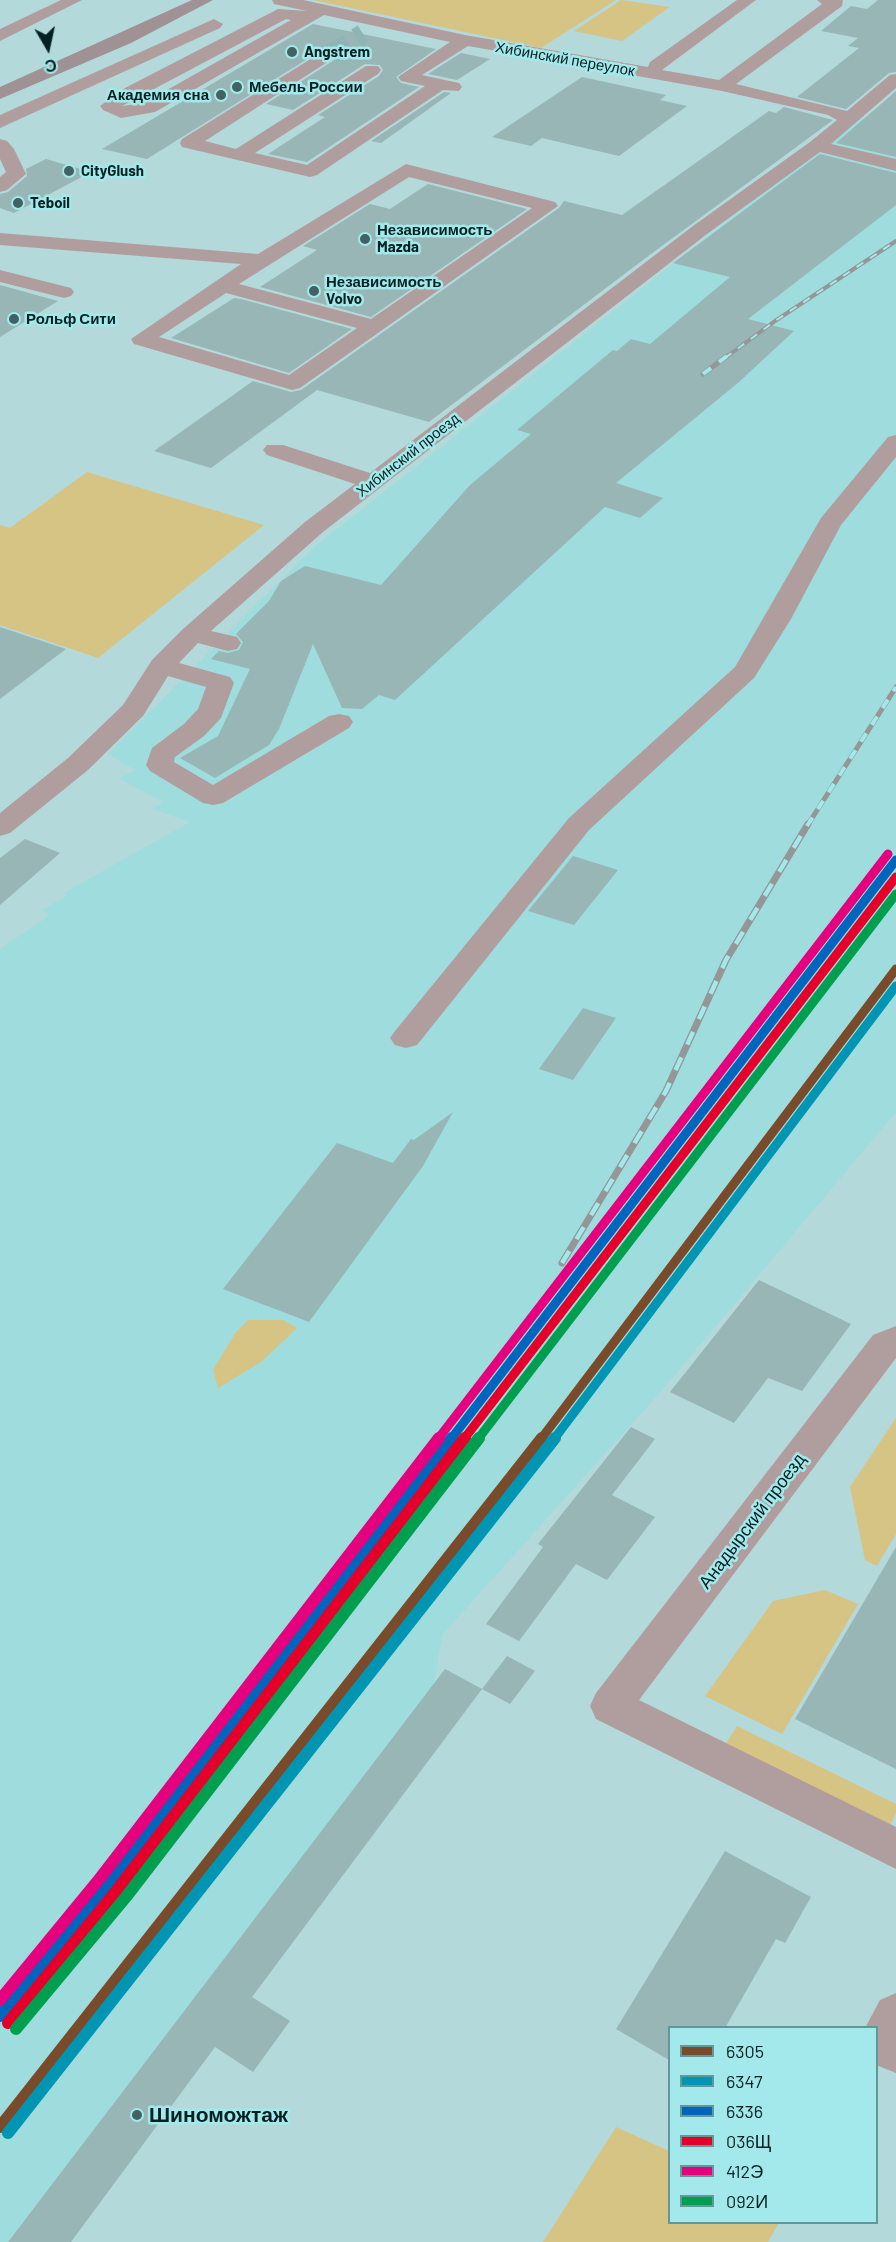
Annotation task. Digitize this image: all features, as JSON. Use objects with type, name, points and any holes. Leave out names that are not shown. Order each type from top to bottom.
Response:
[{"type":"main road","points":[[0,76],[167,0]]},
{"type":"main road","points":[[0,94],[125,39],[205,0]]},
{"type":"street","points":[[0,36],[74,0]]},
{"type":"street","name":"Хибинский переулок","points":[[280,0],[465,40],[722,86],[834,111],[849,119]]},
{"type":"street","points":[[656,66],[748,0]]},
{"type":"street","points":[[722,86],[836,2],[825,0]]},
{"type":"street","points":[[305,18],[284,13],[130,92],[108,106],[121,112],[149,108],[322,9]]},
{"type":"street","points":[[0,122],[232,15]]},
{"type":"street","points":[[363,34],[383,22]]},
{"type":"street","points":[[0,102],[99,64],[185,38]]},
{"type":"street","points":[[239,154],[390,73],[465,40]]},
{"type":"street","points":[[337,61],[390,73],[447,86],[310,171],[189,143],[337,61]]},
{"type":"street","name":"Хибинский проезд","points":[[0,827],[78,764],[133,710],[161,666],[192,634],[314,527],[700,230],[817,146],[896,79]]},
{"type":"street","points":[[0,146],[7,153],[16,174],[0,186]]},
{"type":"street","points":[[817,146],[896,165]]},
{"type":"street","points":[[406,170],[548,206],[292,383],[142,339],[222,286],[406,170]]},
{"type":"street","points":[[0,239],[262,260]]},
{"type":"street","points":[[0,276],[64,292]]},
{"type":"street","points":[[222,286],[373,326]]},
{"type":"street","points":[[406,1038],[579,824],[745,672],[778,619],[830,523],[896,442]]},
{"type":"street","points":[[275,450],[374,482]]},
{"type":"street","points":[[192,634],[228,643]]},
{"type":"street","points":[[161,666],[221,684],[211,712],[194,730],[162,754],[160,765],[213,797],[339,722]]},
{"type":"street","name":"Анадырский проезд","points":[[893,1840],[612,1706],[886,1345],[896,1340]]},
{"type":"street","points":[[896,2015],[882,2043],[896,2051]]},
{"type":"shaded area","points":[[313,0],[616,0],[541,48]]},
{"type":"shaded area","points":[[621,0],[670,7],[622,41],[574,31]]},
{"type":"shaded area","points":[[858,118],[896,124],[896,1112],[663,1389],[442,1635],[434,1684],[8,2242],[0,2242],[0,949],[50,915],[42,910],[67,896],[64,893],[190,822],[153,809],[163,802],[120,779],[135,770],[108,754],[314,547]]},
{"type":"shaded area","points":[[87,472],[264,525],[98,658],[0,625],[0,525],[10,528]]},
{"type":"shaded area","points":[[248,1320],[283,1320],[297,1328],[261,1362],[218,1388],[213,1370],[236,1332]]},
{"type":"shaded area","points":[[896,1418],[896,1534],[877,1566],[865,1560],[850,1487]]},
{"type":"shaded area","points":[[825,1590],[858,1604],[782,1734],[705,1696],[773,1601]]},
{"type":"shaded area","points":[[737,1726],[896,1804],[896,1813],[884,1837],[719,1755]]},
{"type":"shaded area","points":[[616,2127],[668,2151],[668,2224],[778,2224],[768,2242],[543,2242]]},
{"type":"building","points":[[878,0],[896,0],[896,72],[889,73],[846,109],[797,97],[859,48],[848,46],[858,38],[821,31],[851,6],[867,9]]},
{"type":"building","points":[[313,24],[436,49],[396,77],[401,83],[419,87],[307,162],[268,154],[325,117],[318,115],[379,76],[383,70],[380,65],[365,64],[293,110],[266,104],[342,55],[332,47],[325,48],[147,159],[102,149]]},
{"type":"building","points":[[461,53],[490,59],[457,80],[428,74]]},
{"type":"building","points":[[582,77],[666,95],[660,100],[687,106],[619,156],[542,138],[531,146],[492,137]]},
{"type":"building","points":[[896,91],[896,157],[836,143]]},
{"type":"building","points":[[444,92],[451,93],[381,143],[371,141]]},
{"type":"building","points":[[784,107],[833,120],[429,422],[317,390],[211,468],[154,451],[253,381],[291,392],[301,390],[559,208],[564,201],[622,215],[769,111],[776,113]]},
{"type":"building","points":[[820,154],[896,173],[896,205],[748,319],[794,331],[739,382],[616,483],[663,498],[640,518],[605,507],[395,700],[379,695],[362,709],[342,708],[313,644],[279,729],[269,745],[215,778],[180,758],[218,736],[250,669],[211,659],[219,651],[228,653],[239,650],[243,642],[236,634],[269,601],[281,581],[305,566],[381,585],[470,485],[531,434],[517,430],[613,350],[617,351],[631,339],[650,344],[730,277],[673,263]]},
{"type":"building","points":[[46,159],[91,172],[14,213],[0,208],[0,194],[8,192],[27,176],[26,169]]},
{"type":"building","points":[[428,184],[527,209],[371,317],[260,287],[317,250],[303,246],[370,204],[390,209]]},
{"type":"building","name":"Рольф Сити","points":[[0,285],[58,301],[0,337]]},
{"type":"building","points":[[234,298],[352,329],[289,373],[171,338]]},
{"type":"building","points":[[0,627],[66,649],[0,699]]},
{"type":"building","points":[[25,839],[60,853],[0,905],[0,858]]},
{"type":"building","points":[[573,856],[618,870],[574,925],[528,911]]},
{"type":"building","points":[[583,1008],[616,1018],[573,1080],[539,1069]]},
{"type":"building","points":[[453,1112],[423,1166],[309,1322],[223,1289],[337,1143],[393,1163],[411,1139],[414,1140]]},
{"type":"building","points":[[759,1280],[851,1324],[802,1391],[768,1378],[734,1423],[670,1392]]},
{"type":"building","points":[[631,1427],[655,1439],[612,1495],[655,1517],[607,1580],[576,1564],[519,1641],[486,1624],[543,1547],[538,1544]]},
{"type":"building","points":[[896,1547],[896,1769],[795,1719]]},
{"type":"building","points":[[507,1656],[535,1671],[510,1704],[482,1689]]},
{"type":"building","points":[[445,1669],[482,1689],[252,1997],[290,2021],[253,2072],[215,2047],[71,2242],[8,2242]]},
{"type":"building","points":[[725,1851],[811,1897],[785,1943],[776,1939],[726,2026],[668,2026],[668,2059],[616,2029]]},
{"type":"tunnel","points":[[331,54],[363,34]]},
{"type":"railway","points":[[725,358],[775,321],[896,241]]},
{"type":"railway","points":[[703,374],[727,356]]},
{"type":"railway","points":[[807,826],[896,687]]},
{"type":"railway","points":[[562,1263],[666,1091],[726,960],[808,824]]},
{"type":"transit line","name":"412Э","points":[[0,2000],[101,1877],[888,854]]},
{"type":"transit line","name":"6336","points":[[0,2016],[109,1884],[896,860]]},
{"type":"transit line","name":"036Щ","points":[[8,2023],[117,1890],[896,877]]},
{"type":"transit line","name":"092И","points":[[16,2029],[126,1897],[896,894]]},
{"type":"transit line","name":"6305","points":[[0,2127],[536,1446],[896,969]]},
{"type":"transit line","name":"6347","points":[[8,2133],[544,1452],[896,986]]},
{"type":"place","name":"Angstrem","points":[[292,52]]},
{"type":"place","name":"Мебель России","points":[[237,87]]},
{"type":"place","name":"Академия сна","points":[[221,95]]},
{"type":"place","name":"CityGlush","points":[[69,171]]},
{"type":"place","name":"Teboil","points":[[18,203]]},
{"type":"place","name":"Независимость Mazda","points":[[365,239]]},
{"type":"place","name":"Независимость Volvo","points":[[314,291]]},
{"type":"place","name":"Рольф Сити","points":[[14,319]]},
{"type":"place","name":"Шиноможтаж","points":[[137,2115]]}]
